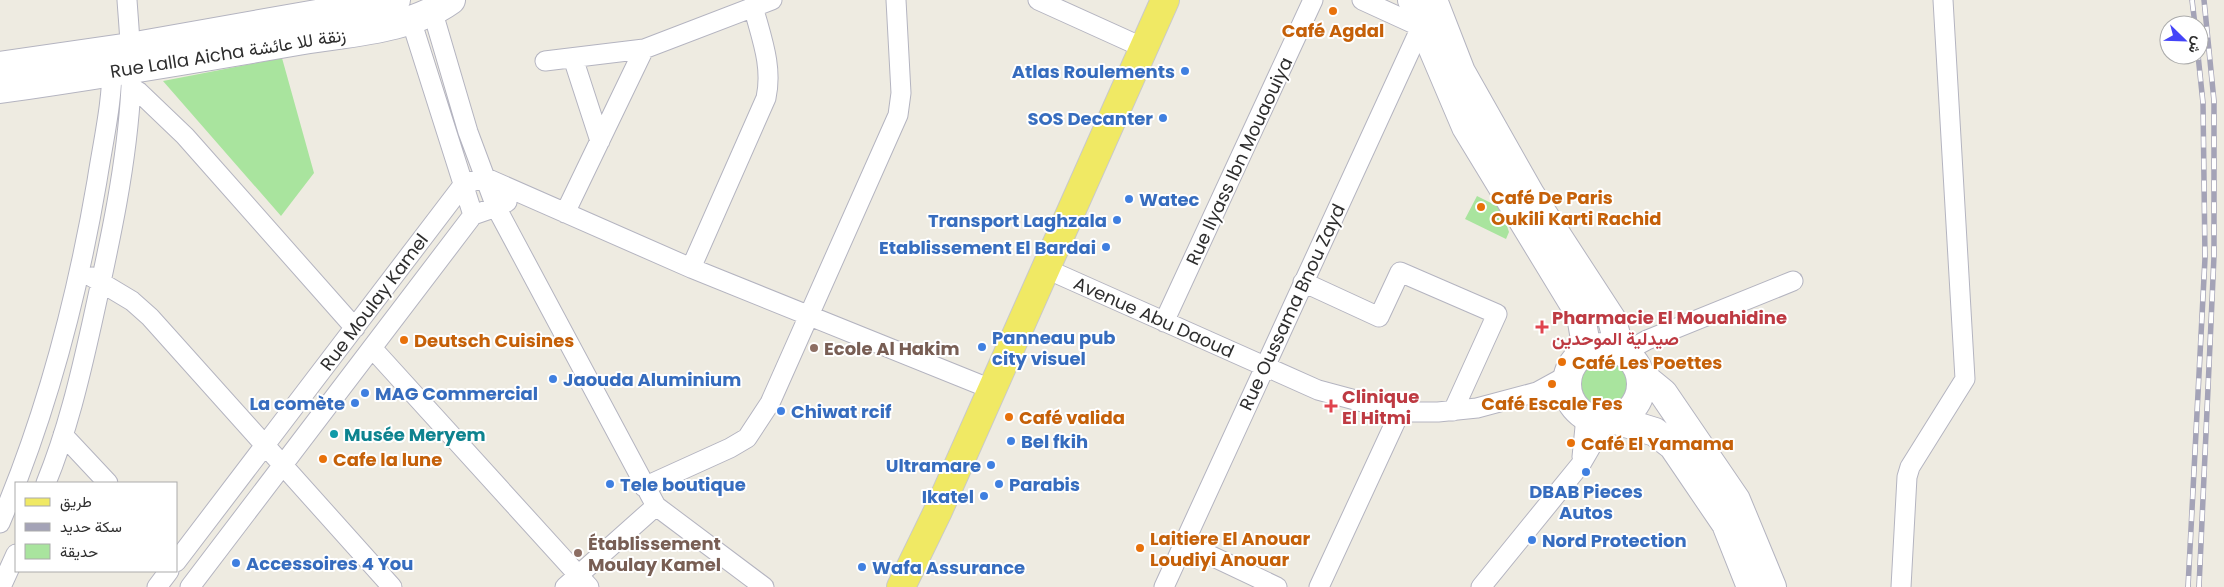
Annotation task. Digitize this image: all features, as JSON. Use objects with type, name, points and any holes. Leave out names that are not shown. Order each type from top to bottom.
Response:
[{"type":"main road","points":[[901,587],[924,543],[1165,0]]},
{"type":"main road","points":[[922,587],[1184,0]]},
{"type":"street","points":[[46,482],[63,436],[102,281],[126,136],[123,65],[127,0]]},
{"type":"street","points":[[545,61],[644,49],[745,5],[772,0]]},
{"type":"street","points":[[644,487],[730,448],[747,438],[770,403],[898,115],[901,93],[896,0]]},
{"type":"street","points":[[1038,0],[1144,48]]},
{"type":"street","name":"Rue Ilyass Ibn Mouaouiya","points":[[1164,322],[1313,0]]},
{"type":"street","points":[[1362,0],[1421,27]]},
{"type":"street","points":[[1412,0],[1421,27],[1466,127],[1581,316],[1587,351]]},
{"type":"street","points":[[1433,0],[1466,80],[1530,194],[1612,320],[1633,356],[1663,393],[1736,500],[1772,587]]},
{"type":"street","points":[[1901,587],[1907,477],[1910,467],[1965,379],[1943,0]]},
{"type":"street","points":[[691,268],[766,98],[769,67],[745,5]]},
{"type":"street","points":[[421,6],[496,207],[644,487],[656,506],[764,587]]},
{"type":"street","points":[[421,6],[463,185],[473,215],[524,196]]},
{"type":"street","name":"Rue Lalla Aicha زنقة للا عائشة","points":[[0,89],[421,6]]},
{"type":"street","name":"Rue Oussama Bnou Zayd","points":[[1164,587],[1421,27]]},
{"type":"street","points":[[565,213],[644,49]]},
{"type":"street","points":[[573,58],[600,141]]},
{"type":"street","points":[[15,482],[41,414],[58,361],[80,271],[104,142],[123,65]]},
{"type":"street","points":[[123,65],[139,92],[185,136],[355,328]]},
{"type":"street","name":"Rue Lalla Aicha زنقة للا عائشة","points":[[0,66],[123,65]]},
{"type":"street","points":[[463,185],[484,177],[524,196],[808,317],[992,389]]},
{"type":"street","name":"Rue Moulay Kamel","points":[[178,557],[463,185]]},
{"type":"street","name":"Rue Moulay Kamel","points":[[190,587],[473,215]]},
{"type":"street","points":[[80,271],[102,281],[132,301],[150,317],[392,587]]},
{"type":"street","points":[[1303,282],[1379,317],[1400,272],[1497,314],[1453,411]]},
{"type":"street","name":"Avenue Abu Daoud","points":[[1060,275],[1318,390],[1400,412],[1453,411],[1477,408],[1537,392],[1568,375]]},
{"type":"street","points":[[1595,415],[1567,384],[1572,365],[1587,351],[1598,347],[1609,347],[1633,356],[1793,281]]},
{"type":"street","points":[[372,348],[578,583],[656,506]]},
{"type":"street","points":[[1595,415],[1634,406],[1641,391],[1633,356]]},
{"type":"street","points":[[1537,392],[1595,415],[1655,432],[1673,446],[1726,524],[1751,587]]},
{"type":"street","points":[[1319,587],[1400,412]]},
{"type":"street","points":[[1481,587],[1581,464],[1595,415]]},
{"type":"street","points":[[63,436],[107,482]]},
{"type":"street","points":[[0,523],[15,483]]},
{"type":"street","points":[[1184,543],[1265,584]]},
{"type":"street","points":[[2,587],[15,556]]},
{"type":"street","name":"Rue Moulay Kamel","points":[[157,587],[167,572]]},
{"type":"green space","points":[[282,58],[314,173],[281,216],[163,81]]},
{"type":"green space","points":[[1477,196],[1501,208],[1509,232],[1506,239],[1465,219]]},
{"type":"green space","points":[[1606,357],[1617,359],[1626,365],[1632,374],[1634,385],[1632,396],[1626,405],[1617,411],[1606,413],[1595,411],[1586,405],[1580,396],[1578,385],[1580,374],[1586,365],[1595,359]]},
{"type":"railway","points":[[2192,0],[2194,15]]},
{"type":"railway","points":[[2199,587],[2214,256],[2214,101],[2204,0]]},
{"type":"railway","points":[[2188,587],[2205,258],[2203,103],[2199,65]]},
{"type":"place","name":"Café Agdal","points":[[1333,11]]},
{"type":"place","name":"Atlas Roulements","points":[[1185,71]]},
{"type":"place","name":"SOS Decanter","points":[[1163,118]]},
{"type":"place","name":"Watec","points":[[1129,199]]},
{"type":"place","name":"Café De Paris Oukili Karti Rachid","points":[[1481,207]]},
{"type":"place","name":"Transport Laghzala","points":[[1117,220]]},
{"type":"place","name":"Etablissement El Bardai","points":[[1106,247]]},
{"type":"place","name":"Pharmacie El Mouahidine صيدلية الموحدين","points":[[1542,327]]},
{"type":"place","name":"Deutsch Cuisines","points":[[404,340]]},
{"type":"place","name":"Panneau pub city visuel","points":[[982,347]]},
{"type":"place","name":"Ecole Al Hakim","points":[[814,348]]},
{"type":"place","name":"Café Les Poettes","points":[[1562,362]]},
{"type":"place","name":"Jaouda Aluminium","points":[[553,379]]},
{"type":"place","name":"Café Escale Fes","points":[[1552,384]]},
{"type":"place","name":"MAG Commercial","points":[[365,393]]},
{"type":"place","name":"La comète","points":[[355,403]]},
{"type":"place","name":"Clinique El Hitmi","points":[[1331,406]]},
{"type":"place","name":"Chiwat rcif","points":[[781,411]]},
{"type":"place","name":"Café valida","points":[[1009,417]]},
{"type":"place","name":"Musée Meryem","points":[[334,434]]},
{"type":"place","name":"Bel fkih","points":[[1011,441]]},
{"type":"place","name":"Café El Yamama","points":[[1571,443]]},
{"type":"place","name":"Cafe la lune","points":[[323,459]]},
{"type":"place","name":"Ultramare","points":[[991,465]]},
{"type":"place","name":"DBAB Pieces Autos","points":[[1586,472]]},
{"type":"place","name":"Tele boutique","points":[[610,484]]},
{"type":"place","name":"Parabis","points":[[999,484]]},
{"type":"place","name":"Ikatel","points":[[984,496]]},
{"type":"place","name":"Nord Protection","points":[[1532,540]]},
{"type":"place","name":"Laitiere El Anouar Loudiyi Anouar","points":[[1140,548]]},
{"type":"place","name":"Établissement Moulay Kamel","points":[[578,553]]},
{"type":"place","name":"Accessoires 4 You","points":[[236,563]]},
{"type":"place","name":"Wafa Assurance","points":[[862,567]]}]
